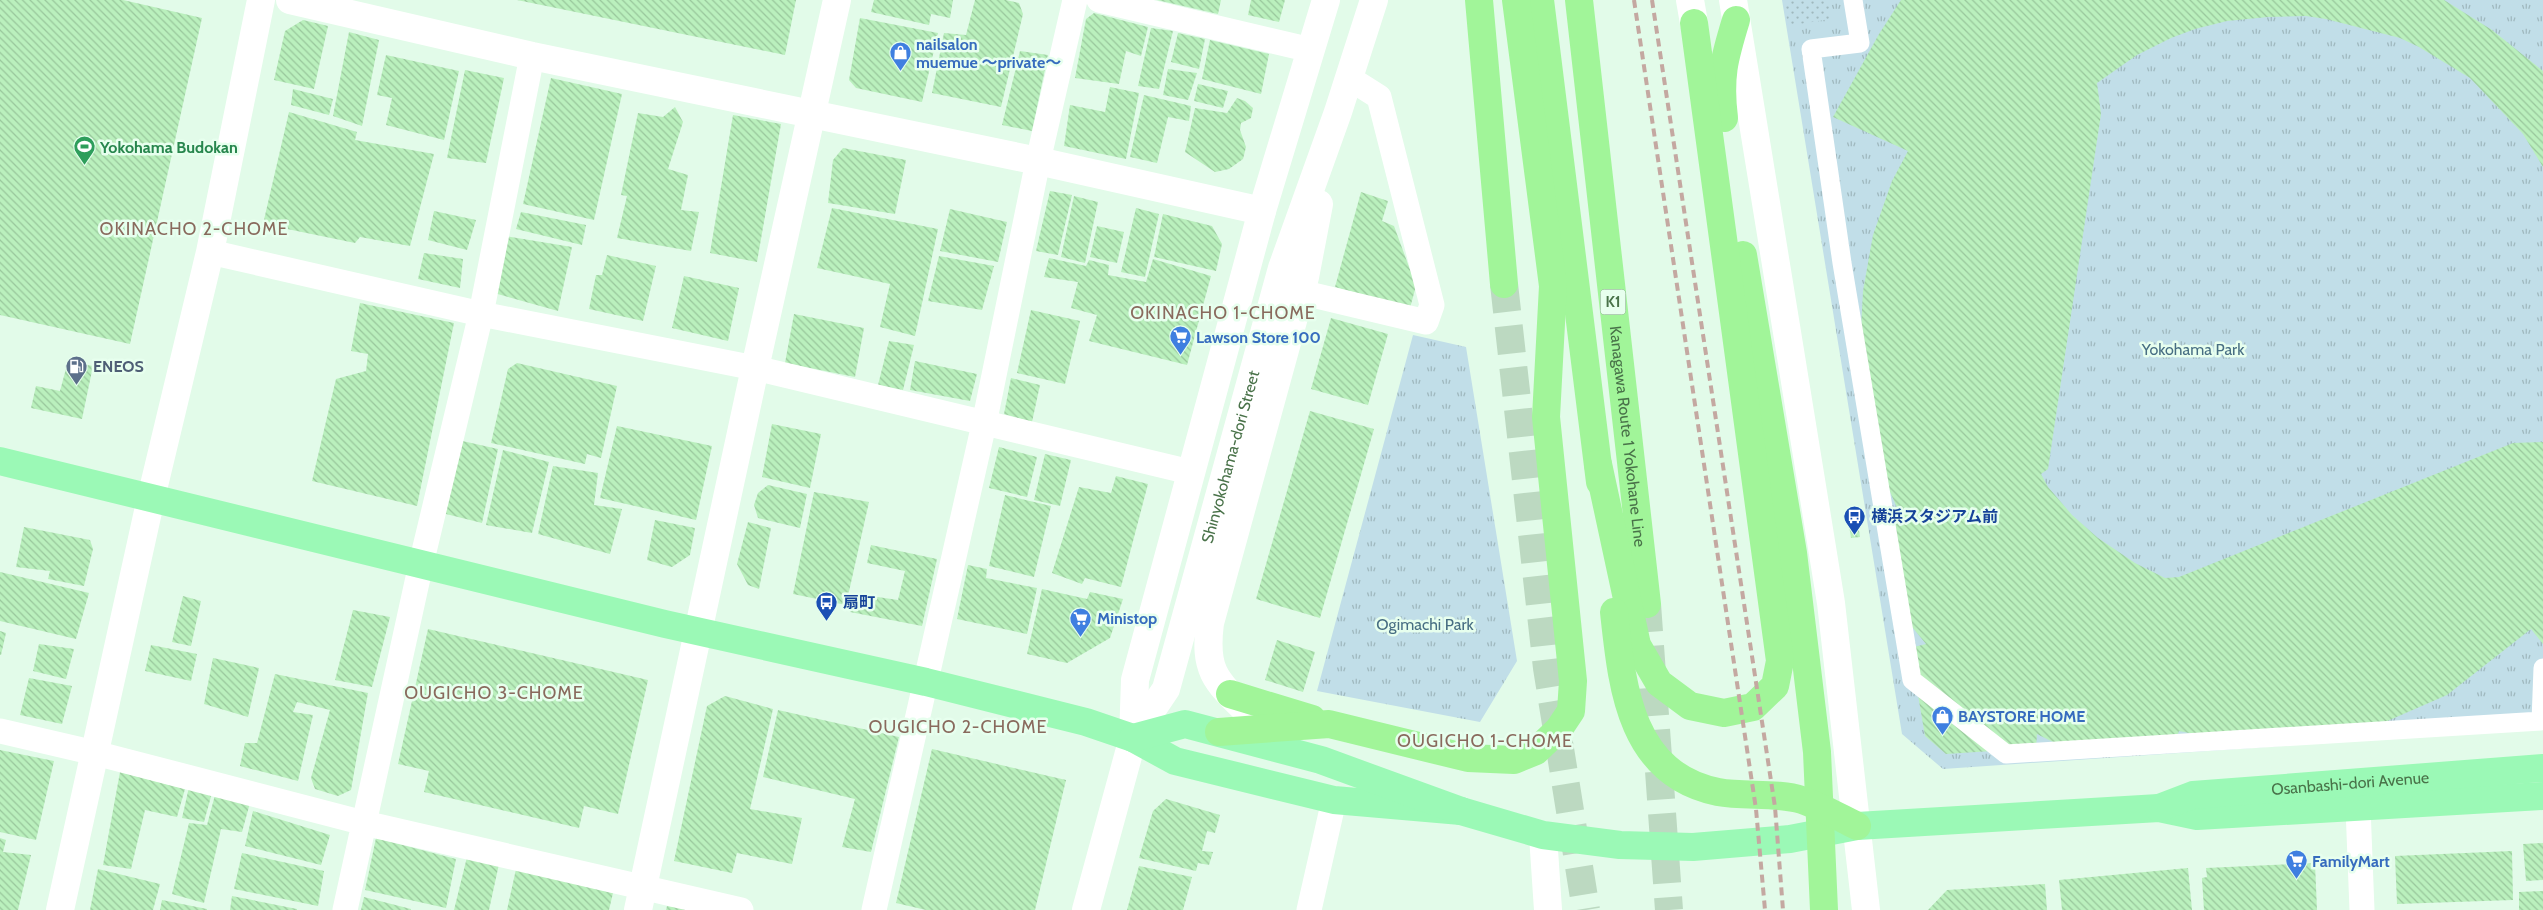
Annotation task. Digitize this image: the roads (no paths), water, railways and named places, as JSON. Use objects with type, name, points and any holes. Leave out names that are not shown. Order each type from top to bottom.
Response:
[{"type":"highway","points":[[1479,0],[1504,284]]},
{"type":"highway","points":[[1230,694],[1329,724],[1468,758],[1514,760],[1536,751],[1559,729],[1571,711],[1573,681],[1546,417],[1553,286],[1516,0]]},
{"type":"highway","points":[[1540,0],[1598,464],[1619,656],[1629,706],[1640,736],[1656,758],[1685,780],[1717,792],[1801,800],[1857,826]]},
{"type":"highway","name":"Kanagawa Route 1 Yokohane Line","points":[[1578,0],[1647,604]]},
{"type":"highway","points":[[1731,185],[1720,88],[1723,60],[1735,10]]},
{"type":"highway","points":[[1598,464],[1637,645],[1659,683],[1690,706],[1724,713],[1752,707],[1775,686],[1780,661],[1692,12]]},
{"type":"highway","points":[[1692,12],[1731,185],[1793,552],[1817,752],[1824,910]]},
{"type":"highway","points":[[1219,732],[1329,724]]},
{"type":"main road","points":[[0,461],[699,633],[926,682],[1086,722],[1134,738],[1175,761],[1334,800],[1462,811]]},
{"type":"main road","points":[[1134,738],[1185,724],[1320,760],[1462,811]]},
{"type":"main road","name":"Osanbashi-dori Avenue","points":[[2159,808],[2193,796],[2543,768]]},
{"type":"main road","name":"Osanbashi-dori Avenue","points":[[1462,811],[1543,835],[1620,845],[1693,847],[1790,839],[1857,826],[2159,808],[2197,816],[2543,796]]},
{"type":"street","points":[[60,910],[151,498],[210,252],[261,0]]},
{"type":"street","points":[[290,0],[532,56],[1038,161],[1262,211]]},
{"type":"street","points":[[641,898],[755,368],[838,0]]},
{"type":"street","points":[[874,910],[984,424],[1038,161],[1075,0]]},
{"type":"street","points":[[1099,0],[1311,50]]},
{"type":"street","points":[[1086,910],[1134,738],[1135,680],[1262,211],[1326,0]]},
{"type":"street","name":"Shinyokohama-dori Street","points":[[1134,738],[1166,689],[1282,268],[1338,112],[1374,0]]},
{"type":"street","points":[[1853,0],[1860,43],[1811,49],[1844,272],[1912,680],[2006,754],[2541,721],[2543,668]]},
{"type":"street","points":[[1735,10],[1831,603],[1866,910]]},
{"type":"street","points":[[345,910],[421,564],[481,314],[532,56]]},
{"type":"street","points":[[1300,292],[1426,322],[1432,305],[1379,97],[1349,78]]},
{"type":"street","points":[[1320,760],[1267,729],[1230,694],[1211,668],[1207,647],[1210,623],[1300,292],[1338,112]]},
{"type":"street","points":[[210,252],[481,314],[755,368],[1190,472]]},
{"type":"street","points":[[0,732],[95,753],[641,898],[740,910]]},
{"type":"street","points":[[1308,910],[1334,800]]},
{"type":"street","points":[[2358,807],[2362,910]]},
{"type":"street","points":[[1543,835],[1548,910]]},
{"type":"tunnel","points":[[1504,284],[1547,668],[1586,910]]},
{"type":"tunnel","points":[[1647,604],[1669,910]]},
{"type":"railway","points":[[1634,0],[1756,809],[1765,910]]},
{"type":"railway","points":[[1652,0],[1775,807],[1783,910]]},
{"type":"place","name":"nailsalon muemue ～private～","points":[[900,72]]},
{"type":"place","name":"Yokohama Budokan","points":[[84,166]]},
{"type":"place","name":"Lawson Store 100","points":[[1180,356]]},
{"type":"place","name":"ENEOS","points":[[77,385]]},
{"type":"place","name":"横浜スタジアム前","points":[[1855,535]]},
{"type":"place","name":"扇町","points":[[827,621]]},
{"type":"place","name":"Ministop","points":[[1081,637]]},
{"type":"place","name":"BAYSTORE HOME","points":[[1942,735]]},
{"type":"place","name":"FamilyMart","points":[[2296,880]]},
{"type":"district","name":"OKINACHO 2-CHOME","points":[[194,229]]},
{"type":"district","name":"OKINACHO 1-CHOME","points":[[1223,313]]},
{"type":"district","name":"OUGICHO 3-CHOME","points":[[494,693]]},
{"type":"district","name":"OUGICHO 2-CHOME","points":[[958,727]]},
{"type":"district","name":"OUGICHO 1-CHOME","points":[[1485,741]]},
{"type":"park label","name":"Yokohama Park","points":[[2193,349]]},
{"type":"park label","name":"Ogimachi Park","points":[[1425,624]]}]
